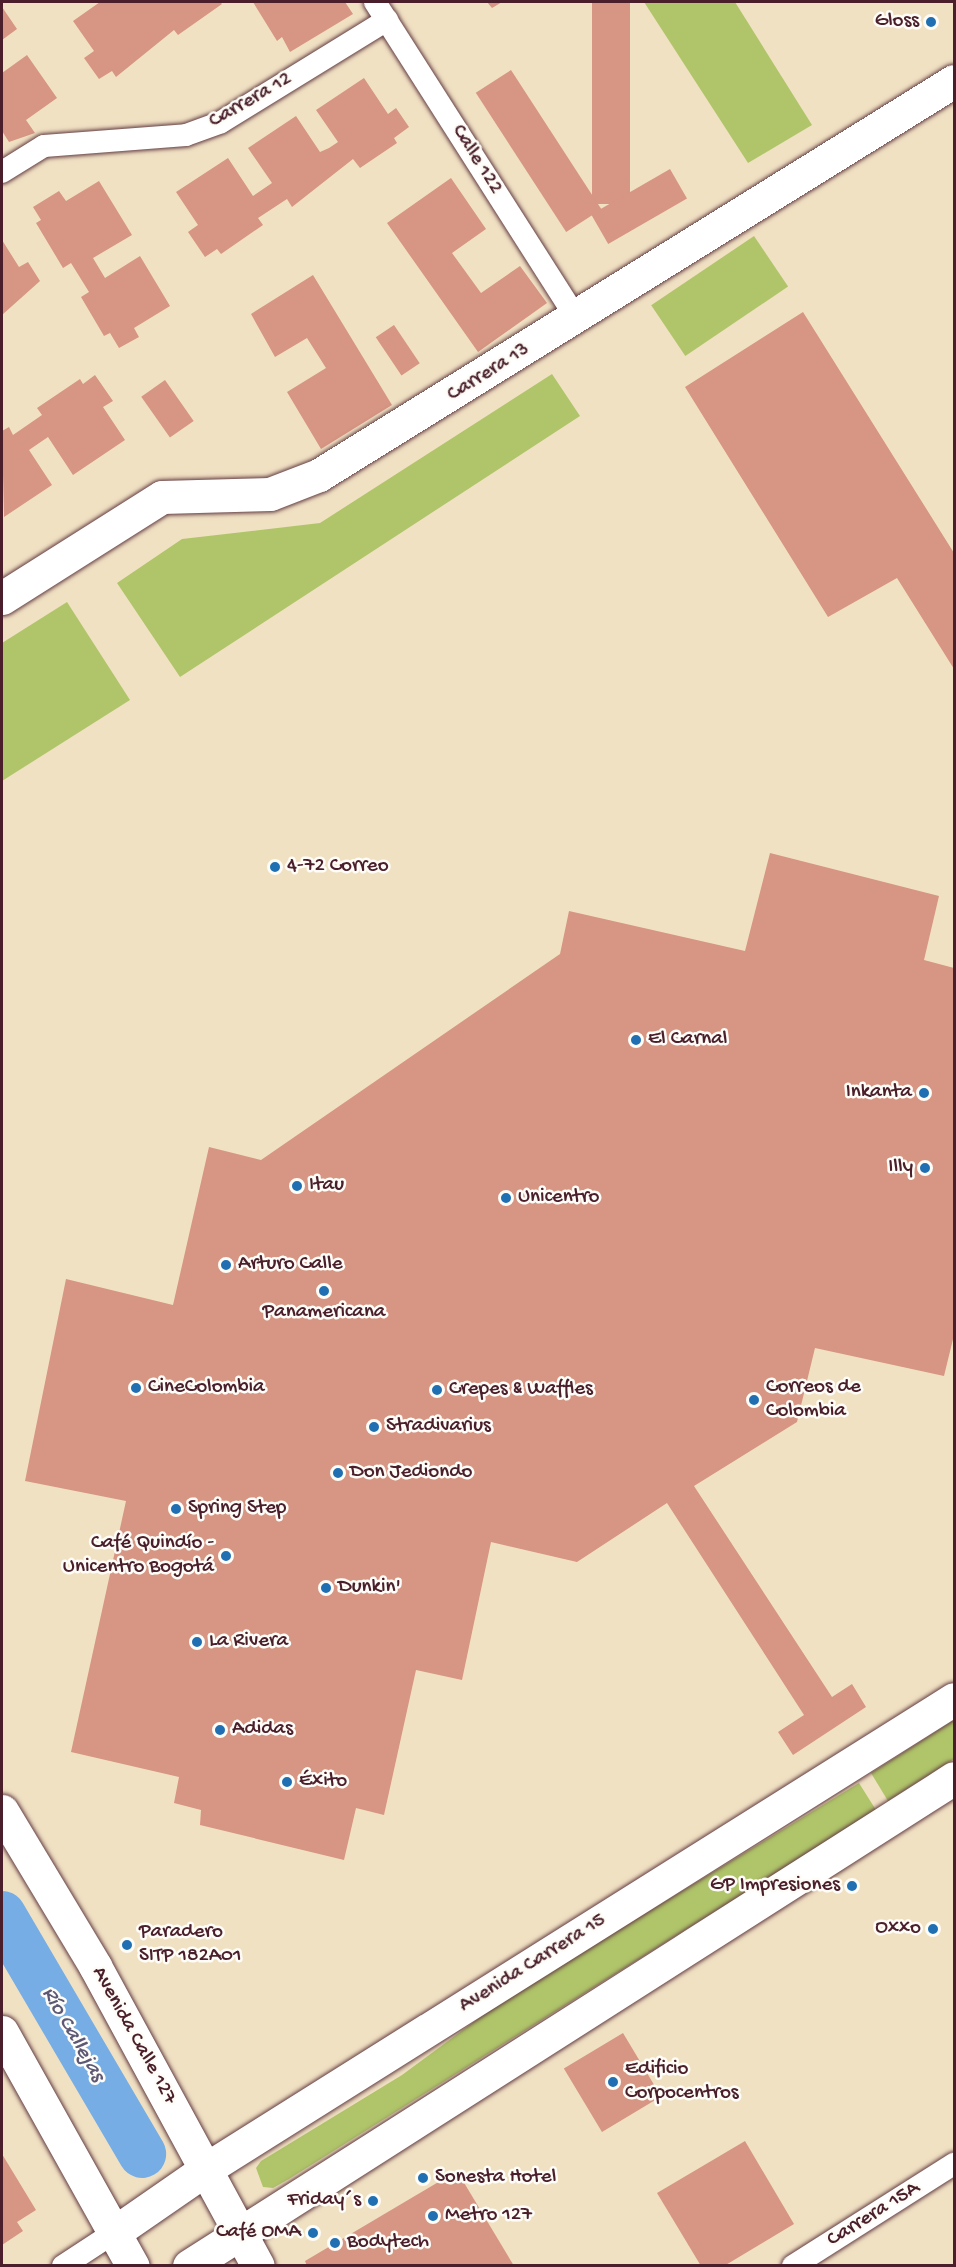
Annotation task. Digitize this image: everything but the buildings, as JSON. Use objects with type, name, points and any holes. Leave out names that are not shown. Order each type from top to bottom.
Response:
[{"type":"main road","name":"Carrera 13","points":[[2,598],[162,497],[270,494],[296,487],[576,318],[954,81]]},
{"type":"main road","name":"Avenida Carrera 15","points":[[115,2232],[206,2169],[954,1699]]},
{"type":"main road","points":[[189,2265],[954,1778]]},
{"type":"main road","name":"Avenida Calle 127","points":[[2,1811],[95,1966],[258,2265]]},
{"type":"main road","points":[[2,2032],[133,2265]]},
{"type":"street","name":"Carrera 12","points":[[2,172],[44,146],[186,135],[221,123],[381,11]]},
{"type":"street","name":"Calle 122","points":[[381,11],[576,318]]},
{"type":"street","name":"Carrera 15A","points":[[793,2265],[954,2164]]},
{"type":"street","points":[[63,2265],[115,2232]]},
{"type":"green space","points":[[644,2],[735,2],[812,125],[748,163]]},
{"type":"green space","points":[[754,236],[788,287],[685,356],[651,305]]},
{"type":"green space","points":[[552,374],[580,416],[180,677],[117,583],[182,539],[320,523]]},
{"type":"green space","points":[[67,602],[130,700],[2,781],[2,643]]},
{"type":"green space","points":[[954,1720],[954,1759],[888,1801],[871,1773]]},
{"type":"green space","points":[[859,1783],[876,1810],[289,2179],[273,2188],[263,2187],[256,2168],[261,2161],[402,2075],[505,1999]]},
{"type":"waterway","name":"Río Callejas","points":[[2,1915],[142,2154]]},
{"type":"place","name":"Gloss","points":[[931,22]]},
{"type":"place","name":"4-72 Correo","points":[[275,867]]},
{"type":"place","name":"El Carnal","points":[[636,1040]]},
{"type":"place","name":"Inkanta","points":[[924,1093]]},
{"type":"place","name":"Illy","points":[[925,1168]]},
{"type":"place","name":"Itau","points":[[297,1186]]},
{"type":"place","name":"Unicentro","points":[[506,1198]]},
{"type":"place","name":"Arturo Calle","points":[[226,1265]]},
{"type":"place","name":"Panamericana","points":[[324,1291]]},
{"type":"place","name":"CineColombia","points":[[136,1388]]},
{"type":"place","name":"Crepes & Waffles","points":[[437,1390]]},
{"type":"place","name":"Correos de Colombia","points":[[754,1400]]},
{"type":"place","name":"Stradivarius","points":[[374,1427]]},
{"type":"place","name":"Don Jediondo","points":[[338,1473]]},
{"type":"place","name":"Spring Step","points":[[176,1509]]},
{"type":"place","name":"Café Quindío - Unicentro Bogotá","points":[[226,1556]]},
{"type":"place","name":"Dunkin'","points":[[326,1588]]},
{"type":"place","name":"La Rivera","points":[[197,1642]]},
{"type":"place","name":"Adidas","points":[[220,1730]]},
{"type":"place","name":"Éxito","points":[[287,1782]]},
{"type":"place","name":"GP Impresiones","points":[[852,1886]]},
{"type":"place","name":"Oxxo","points":[[933,1929]]},
{"type":"place","name":"Paradero SITP 182A01","points":[[127,1945]]},
{"type":"place","name":"Edificio Corpocentros","points":[[613,2082]]},
{"type":"place","name":"Sonesta Hotel","points":[[423,2178]]},
{"type":"place","name":"Friday´s","points":[[373,2201]]},
{"type":"place","name":"Metro 127","points":[[433,2216]]},
{"type":"place","name":"Café OMA","points":[[313,2233]]},
{"type":"place","name":"Bodytech","points":[[335,2243]]}]
